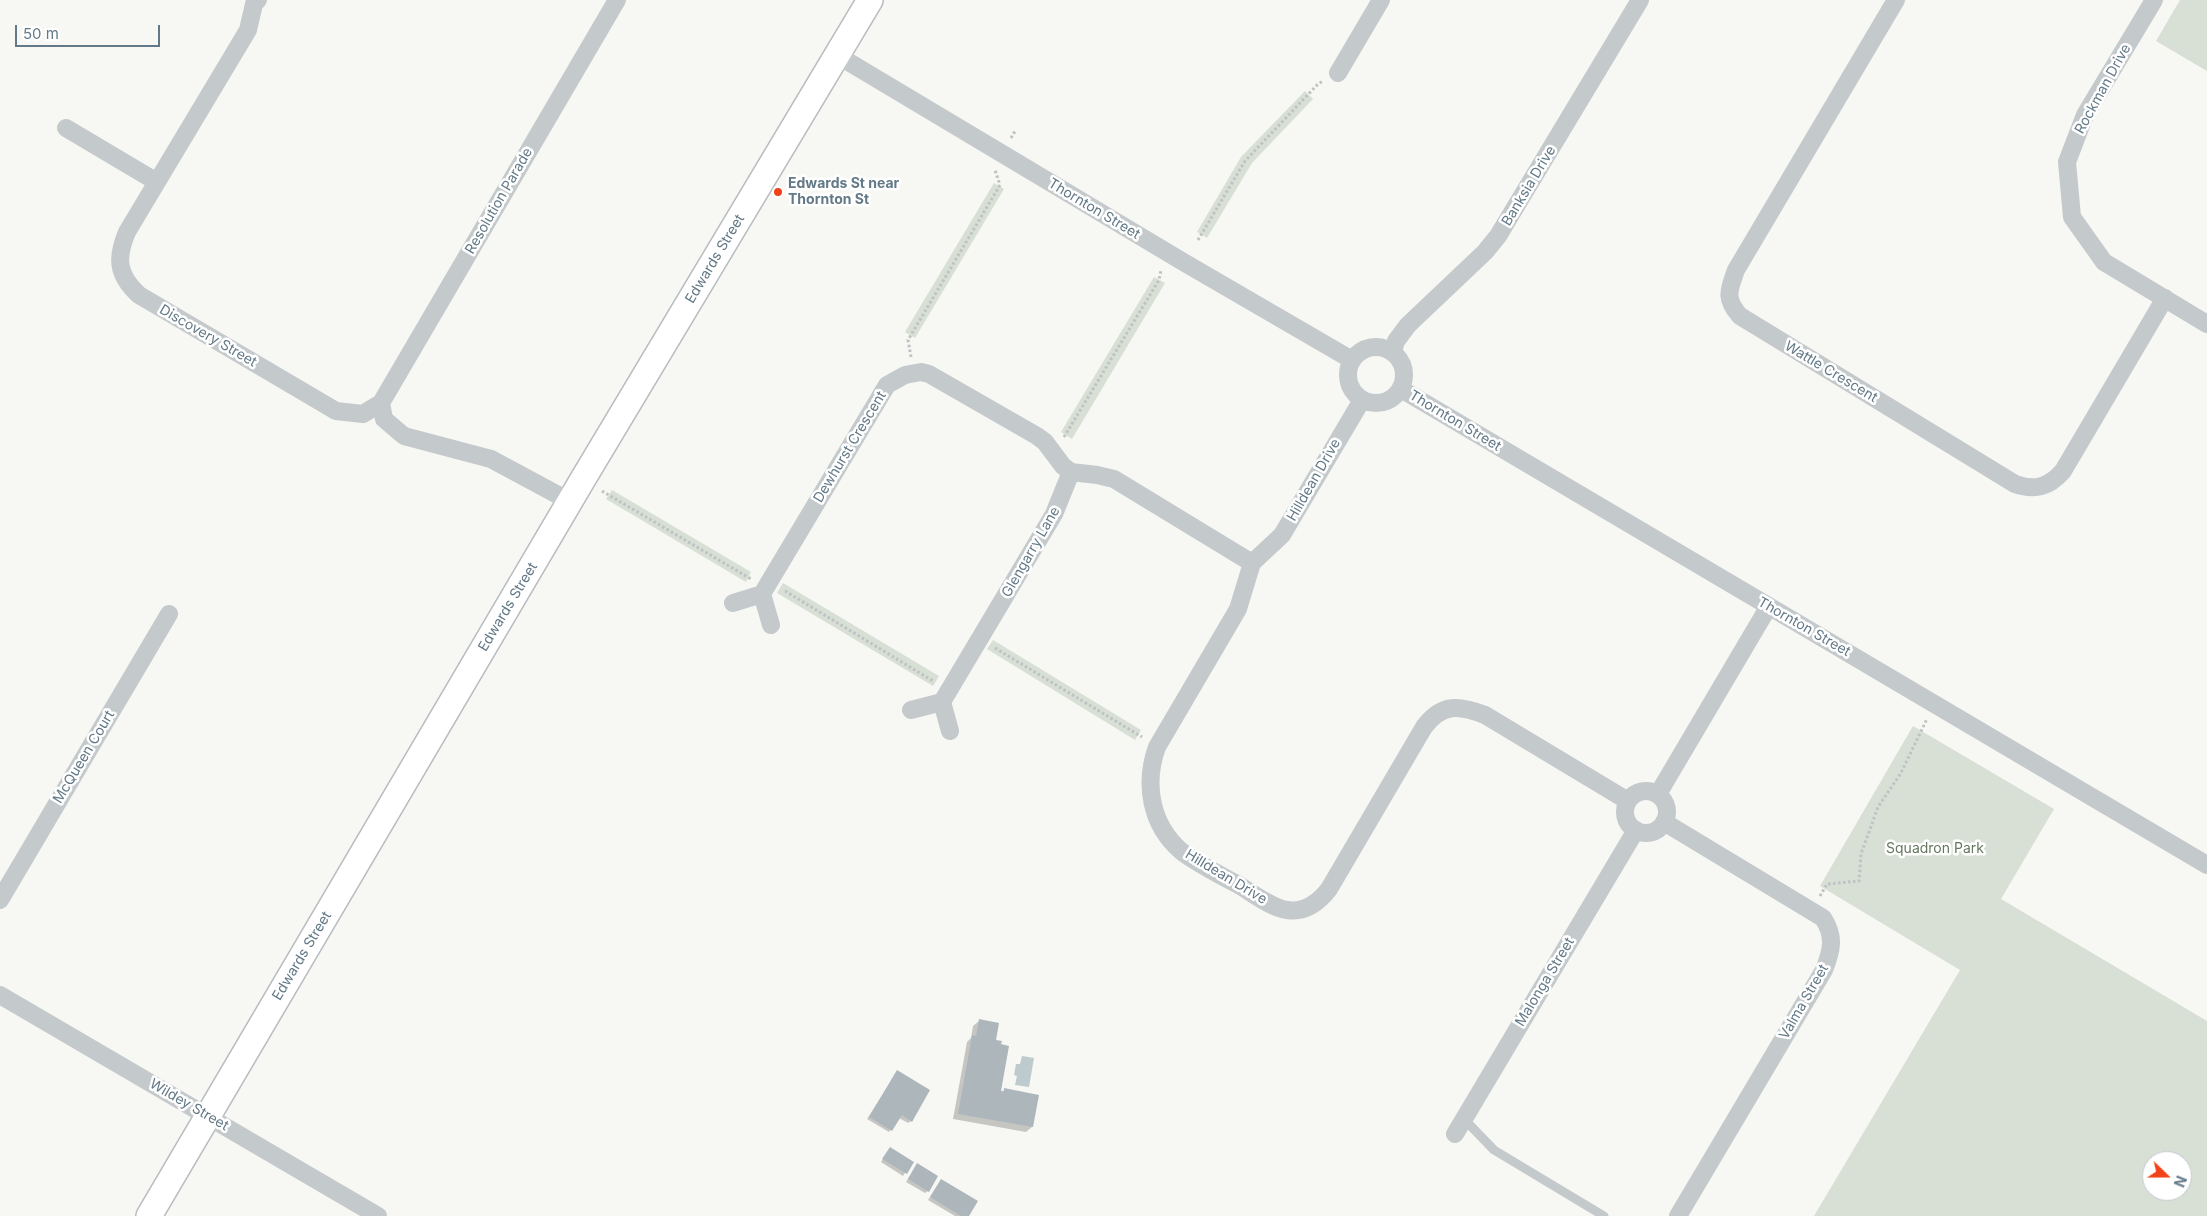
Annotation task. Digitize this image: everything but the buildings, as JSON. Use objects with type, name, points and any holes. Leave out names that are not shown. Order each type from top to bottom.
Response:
[{"type":"main road","name":"Edwards Street","points":[[149,1216],[870,0]]},
{"type":"street","name":"Resolution Parade","points":[[381,403],[616,0]]},
{"type":"street","points":[[1338,73],[1381,0]]},
{"type":"street","name":"Banksia Drive","points":[[1393,352],[1396,341],[1408,325],[1498,236],[1640,0]]},
{"type":"street","name":"Wattle Crescent","points":[[1896,0],[1736,270],[1729,292],[1731,306],[1740,316],[2015,484],[2028,488],[2042,487],[2053,482],[2063,471],[2165,298]]},
{"type":"street","name":"Rockman Drive","points":[[2154,0],[2085,115],[2067,162],[2072,217],[2104,262],[2207,324]]},
{"type":"street","name":"Discovery Street","points":[[253,1],[248,30],[127,232],[120,253],[123,276],[138,295],[336,411],[363,414],[381,403]]},
{"type":"street","name":"Thornton Street","points":[[838,55],[1168,253],[1352,360]]},
{"type":"street","points":[[66,128],[158,182]]},
{"type":"street","points":[[1371,347],[1386,348],[1393,352],[1403,365],[1404,382],[1401,389],[1395,396],[1379,403],[1362,400],[1350,386],[1348,368],[1352,360],[1357,354],[1371,347]]},
{"type":"street","points":[[914,373],[929,374],[941,379],[1037,436],[1052,450],[1063,466],[1071,472],[1114,479],[1252,563]]},
{"type":"street","name":"Dewhurst Crescent","points":[[762,594],[881,393],[887,385],[896,379],[914,373]]},
{"type":"street","name":"Thornton Street","points":[[1401,389],[2207,865]]},
{"type":"street","name":"Hilldean Drive","points":[[1362,400],[1282,535],[1252,563],[1238,609],[1157,746],[1150,769],[1151,798],[1155,813],[1171,840],[1181,851],[1202,864],[1286,910],[1310,907],[1321,899],[1432,716],[1443,710],[1456,708],[1468,709],[1485,715],[1628,801]]},
{"type":"street","points":[[381,403],[384,419],[404,436],[491,459],[571,502]]},
{"type":"street","name":"Glengarry Lane","points":[[942,702],[1054,514],[1071,472]]},
{"type":"street","points":[[733,603],[762,594],[771,625]]},
{"type":"street","points":[[1658,794],[1769,606]]},
{"type":"street","name":"McQueen Court","points":[[0,900],[169,614]]},
{"type":"street","points":[[911,710],[942,702],[950,731]]},
{"type":"street","points":[[1638,792],[1658,794],[1662,798],[1667,810],[1664,822],[1655,831],[1642,832],[1636,830],[1626,817],[1628,801],[1638,792]]},
{"type":"street","name":"Valma Street","points":[[1664,822],[1823,918],[1831,934],[1832,944],[1829,958],[1678,1216]]},
{"type":"street","name":"Malonga Street","points":[[1459,1127],[1636,830]]},
{"type":"street","name":"Wildey Street","points":[[0,994],[378,1216]]},
{"type":"lane","points":[[1459,1127],[1604,1216]]},
{"type":"path","points":[[1198,240],[1245,161],[1318,84],[1338,73]]},
{"type":"path","points":[[914,373],[908,340],[1000,185],[995,171],[996,165],[1015,131]]},
{"type":"path","points":[[1052,450],[1067,433],[1159,280],[1163,262],[1168,253]]},
{"type":"path","points":[[980,638],[1157,746]]},
{"type":"path","points":[[1811,910],[1827,884],[1859,881],[1861,854],[1878,807],[1901,773],[1923,726],[1936,704]]},
{"type":"green space","points":[[2180,0],[2207,0],[2207,71],[2156,41]]},
{"type":"green space","points":[[1305,91],[1313,99],[1252,163],[1207,238],[1197,232],[1241,157]]},
{"type":"green space","points":[[994,183],[1004,189],[915,338],[905,332]]},
{"type":"green space","points":[[1154,277],[1165,283],[1072,439],[1061,432]]},
{"type":"green space","points":[[612,490],[751,572],[746,582],[606,499]]},
{"type":"green space","points":[[783,583],[939,676],[933,686],[777,593]]},
{"type":"green space","points":[[993,640],[1141,730],[1135,740],[987,649]]},
{"type":"green space","name":"Squadron Park","points":[[1913,726],[2054,809],[2001,899],[2207,1021],[2207,1216],[1814,1216],[1960,970],[1820,886]]},
{"type":"shaded area","points":[[1022,1056],[1034,1058],[1029,1087],[1015,1085],[1017,1076],[1014,1075],[1016,1064],[1020,1064]]},
{"type":"place","name":"Edwards St near Thornton St","points":[[778,192]]}]
